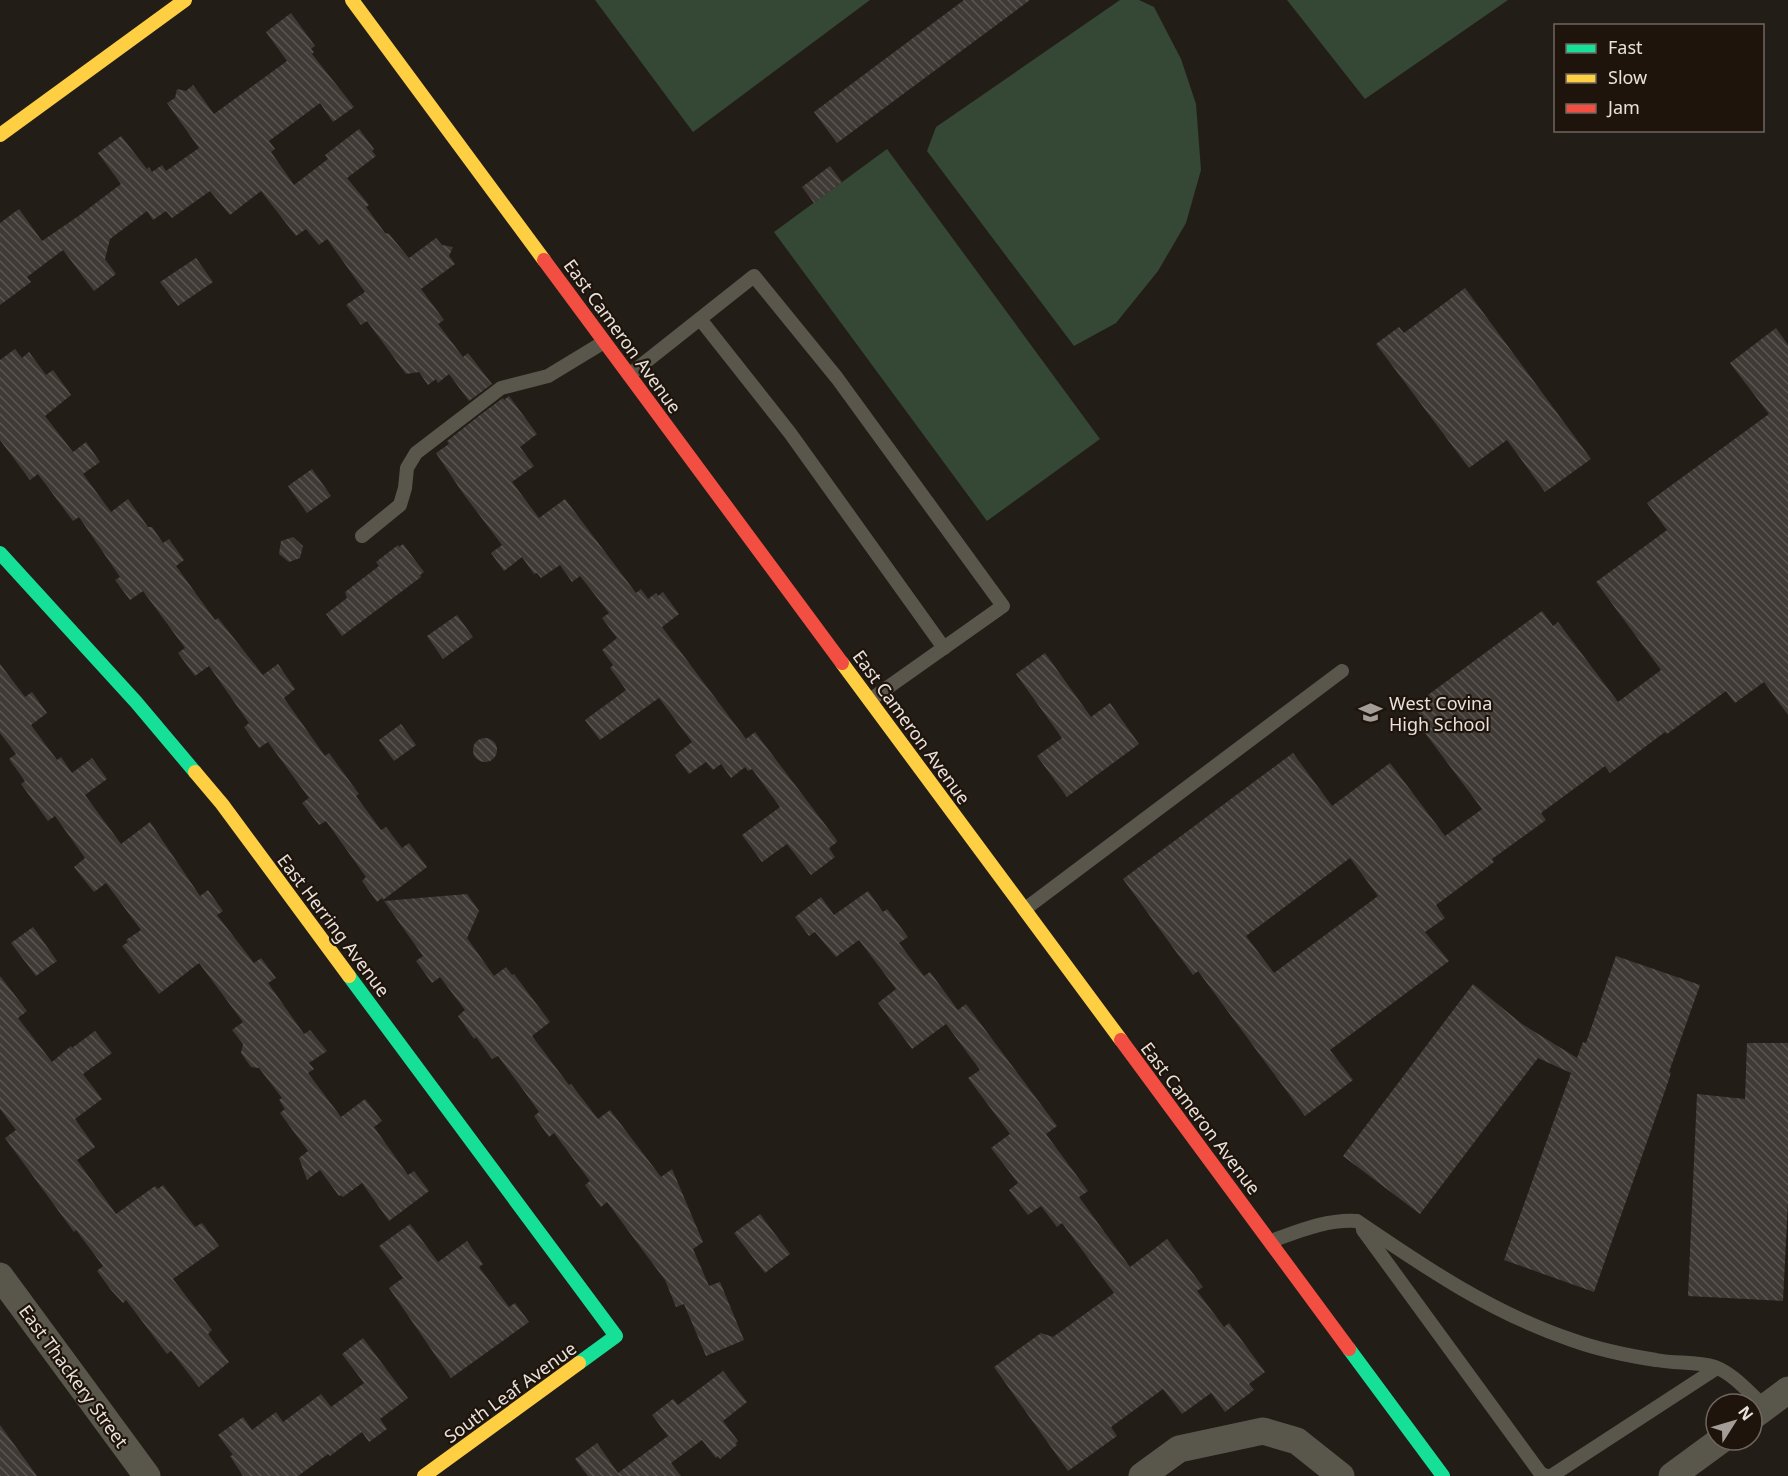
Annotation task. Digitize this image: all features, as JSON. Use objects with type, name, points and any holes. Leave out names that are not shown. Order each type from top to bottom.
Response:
[{"type":"main road","points":[[0,135],[185,0]]},
{"type":"main road","name":"East Cameron Avenue","points":[[352,0],[1443,1476]]},
{"type":"main road","name":"East Herring Avenue","points":[[0,553],[136,702],[222,804],[616,1336]]},
{"type":"main road","name":"South Leaf Avenue","points":[[424,1476],[616,1336]]},
{"type":"street","name":"East Thackery Street","points":[[0,1276],[147,1476]]},
{"type":"street","points":[[1764,1408],[1788,1390]]},
{"type":"street","points":[[1143,1476],[1179,1449],[1263,1431],[1297,1441],[1341,1476]]},
{"type":"street","points":[[1672,1476],[1704,1452]]},
{"type":"lane","points":[[629,375],[754,276],[837,378],[1003,606],[870,700]]},
{"type":"lane","points":[[700,319],[790,433],[944,648]]},
{"type":"lane","points":[[362,536],[400,505],[407,468],[416,453],[501,388],[548,376],[604,342]]},
{"type":"lane","points":[[1024,910],[1342,671]]},
{"type":"lane","points":[[1270,1241],[1318,1225],[1341,1220],[1357,1221],[1438,1277],[1507,1315],[1573,1341],[1658,1361],[1689,1362],[1717,1368],[1737,1381],[1744,1392]]},
{"type":"lane","points":[[1357,1221],[1541,1474],[1546,1476]]},
{"type":"lane","points":[[1551,1476],[1717,1368]]},
{"type":"green space","points":[[595,0],[870,0],[693,132]]},
{"type":"green space","points":[[1120,0],[1139,0],[1154,7],[1181,59],[1196,104],[1201,170],[1186,223],[1158,271],[1116,323],[1074,346],[927,151],[936,127]]},
{"type":"green space","points":[[1287,0],[1508,0],[1365,99]]},
{"type":"green space","points":[[887,149],[1100,439],[987,521],[774,232]]},
{"type":"building","points":[[964,0],[1030,0],[837,143],[814,112]]},
{"type":"building","points":[[291,13],[315,46],[311,49],[314,52],[312,54],[354,107],[333,122],[320,103],[269,141],[275,149],[271,152],[294,185],[328,159],[325,155],[359,129],[374,149],[372,151],[376,156],[347,178],[369,205],[366,207],[385,233],[389,234],[409,258],[436,238],[442,245],[453,247],[449,256],[455,264],[421,289],[444,320],[438,324],[463,357],[468,353],[492,384],[469,401],[449,374],[438,383],[436,379],[428,385],[419,372],[406,374],[367,321],[361,325],[346,305],[365,292],[327,239],[319,245],[306,229],[296,236],[261,191],[230,215],[210,191],[172,218],[166,211],[153,220],[147,211],[110,239],[105,259],[116,274],[94,291],[63,250],[27,277],[31,282],[0,305],[0,223],[19,209],[42,241],[80,215],[121,184],[98,153],[121,136],[147,169],[149,167],[152,172],[162,165],[166,171],[199,148],[167,103],[175,98],[177,89],[186,91],[193,85],[214,114],[287,61],[266,32]]},
{"type":"building","points":[[830,166],[842,182],[814,203],[802,187]]},
{"type":"building","points":[[196,258],[213,282],[178,306],[160,282]]},
{"type":"building","points":[[1465,288],[1591,459],[1545,492],[1507,440],[1469,468],[1376,344],[1399,327],[1404,333]]},
{"type":"building","points":[[1776,328],[1788,345],[1788,715],[1764,682],[1735,703],[1726,691],[1610,773],[1605,766],[1541,813],[1546,820],[1492,859],[1494,862],[1436,905],[1445,918],[1425,932],[1449,961],[1330,1050],[1353,1080],[1305,1116],[1198,971],[1193,975],[1123,879],[1293,753],[1332,806],[1390,763],[1445,836],[1482,809],[1419,725],[1424,721],[1413,706],[1542,611],[1553,626],[1558,622],[1618,702],[1661,670],[1596,582],[1667,530],[1647,503],[1769,414],[1730,363]],"holes":[[[1350,858],[1378,896],[1274,973],[1246,936]]]},
{"type":"building","points":[[15,349],[22,358],[29,352],[46,375],[53,370],[71,395],[45,416],[73,452],[86,442],[100,462],[83,474],[111,512],[128,499],[163,543],[169,539],[184,560],[176,566],[215,620],[218,618],[263,675],[278,664],[295,689],[284,698],[325,756],[329,753],[359,794],[356,796],[381,830],[386,827],[402,848],[409,843],[427,867],[383,900],[382,898],[377,902],[362,881],[366,877],[326,821],[319,825],[302,803],[309,798],[268,742],[259,748],[244,727],[249,723],[209,666],[195,676],[178,653],[185,648],[143,591],[130,600],[115,580],[120,577],[79,517],[73,521],[38,474],[30,480],[0,440],[0,360]]},
{"type":"building","points":[[509,396],[537,434],[520,447],[534,466],[512,482],[539,518],[565,499],[636,593],[641,589],[648,599],[656,593],[658,596],[663,592],[679,614],[662,627],[746,739],[755,732],[836,839],[837,842],[829,848],[835,857],[811,875],[787,844],[762,862],[742,835],[780,807],[752,769],[748,771],[745,767],[731,778],[721,764],[713,770],[706,762],[689,774],[675,755],[692,742],[659,698],[600,740],[585,720],[626,690],[610,668],[613,665],[602,650],[617,638],[602,618],[609,613],[580,576],[572,582],[560,565],[541,578],[537,573],[534,574],[522,557],[504,571],[491,553],[502,545],[436,453],[449,444],[447,441],[480,415]]},
{"type":"building","points":[[312,469],[331,496],[307,513],[288,486]]},
{"type":"building","points":[[293,537],[303,546],[300,558],[289,562],[279,554],[281,541]]},
{"type":"building","points":[[403,544],[424,572],[420,575],[421,577],[342,636],[326,614],[347,598],[345,592],[379,566],[376,562],[398,545],[399,547]]},
{"type":"building","points":[[457,615],[473,637],[443,659],[427,636]]},
{"type":"building","points":[[1045,653],[1091,717],[1110,703],[1139,744],[1067,797],[1037,756],[1062,738],[1016,674]]},
{"type":"building","points":[[0,664],[25,697],[32,692],[47,713],[31,725],[57,760],[61,757],[72,773],[92,758],[107,779],[85,795],[121,844],[150,822],[200,896],[208,890],[223,911],[217,915],[254,963],[261,958],[276,978],[268,983],[304,1034],[310,1030],[327,1051],[309,1063],[314,1069],[308,1073],[341,1117],[365,1099],[382,1121],[374,1127],[408,1175],[414,1171],[429,1191],[389,1221],[362,1183],[343,1197],[339,1196],[320,1170],[307,1180],[299,1158],[308,1151],[280,1113],[285,1109],[279,1100],[282,1098],[259,1068],[251,1067],[241,1053],[243,1044],[232,1030],[243,1022],[199,963],[159,994],[122,946],[128,942],[126,940],[141,930],[106,883],[94,892],[74,867],[85,858],[55,816],[48,821],[21,784],[25,781],[9,759],[16,754],[0,733]]},
{"type":"building","points":[[401,724],[416,745],[394,761],[379,740]]},
{"type":"building","points":[[485,738],[494,741],[497,750],[494,759],[485,762],[476,759],[473,750],[476,741]]},
{"type":"building","points":[[868,891],[883,912],[887,909],[908,937],[899,943],[924,976],[930,972],[958,1010],[966,1004],[1057,1126],[1046,1134],[1088,1191],[1079,1197],[1130,1267],[1167,1239],[1203,1287],[1197,1291],[1224,1327],[1229,1323],[1265,1372],[1249,1384],[1254,1390],[1225,1412],[1211,1393],[1182,1414],[1163,1389],[1111,1427],[1117,1436],[1068,1471],[994,1367],[1041,1333],[1053,1337],[1114,1293],[1062,1223],[1057,1227],[1041,1206],[1028,1215],[1009,1190],[1018,1183],[991,1148],[1010,1134],[968,1078],[980,1070],[946,1024],[912,1049],[878,1003],[896,989],[859,940],[836,957],[815,932],[809,936],[795,917],[821,897],[834,915]]},
{"type":"building","points":[[467,894],[479,911],[467,938],[494,976],[506,967],[512,975],[514,974],[550,1022],[532,1036],[598,1119],[610,1110],[661,1177],[672,1169],[703,1242],[693,1249],[709,1286],[720,1282],[744,1340],[706,1356],[684,1304],[676,1307],[665,1280],[607,1202],[601,1207],[585,1185],[590,1181],[554,1133],[549,1137],[534,1116],[539,1112],[498,1056],[492,1059],[476,1037],[474,1039],[458,1016],[465,1010],[440,977],[432,983],[416,961],[423,956],[384,901]]},
{"type":"building","points":[[33,927],[57,961],[36,976],[11,943]]},
{"type":"building","points":[[1616,956],[1700,985],[1594,1292],[1504,1260],[1571,1073],[1538,1058],[1420,1214],[1343,1156],[1473,984],[1522,1024],[1577,1058],[1583,1042],[1586,1043]]},
{"type":"building","points":[[0,976],[27,1011],[18,1018],[52,1062],[71,1046],[72,1048],[95,1031],[112,1053],[83,1074],[102,1099],[75,1119],[95,1147],[77,1160],[116,1214],[155,1186],[158,1189],[163,1185],[195,1227],[202,1223],[219,1246],[173,1279],[212,1330],[208,1334],[229,1362],[199,1387],[171,1351],[167,1354],[126,1300],[123,1303],[111,1290],[97,1271],[103,1266],[76,1230],[74,1232],[5,1138],[16,1130],[0,1109]]},
{"type":"building","points":[[1747,1043],[1788,1043],[1788,1202],[1783,1301],[1688,1296],[1697,1094],[1745,1099]]},
{"type":"building","points":[[760,1214],[790,1254],[765,1273],[734,1233]]},
{"type":"building","points":[[410,1224],[438,1262],[467,1241],[483,1264],[479,1267],[509,1307],[515,1303],[529,1322],[451,1378],[389,1288],[403,1278],[379,1246]]},
{"type":"building","points":[[363,1338],[408,1398],[380,1419],[387,1429],[369,1442],[362,1432],[298,1476],[243,1476],[230,1456],[233,1455],[218,1435],[243,1417],[252,1430],[276,1412],[283,1422],[321,1394],[331,1407],[364,1383],[342,1354]]},
{"type":"building","points":[[723,1371],[747,1402],[723,1421],[738,1441],[737,1445],[720,1459],[718,1456],[716,1458],[702,1440],[671,1463],[681,1476],[588,1476],[575,1459],[597,1443],[618,1473],[668,1436],[652,1415],[673,1399],[678,1405]]},
{"type":"building","points":[[0,1425],[37,1476],[0,1476]]},
{"type":"traffic: fast","points":[[0,553],[136,702],[195,772]]},
{"type":"traffic: fast","points":[[349,976],[616,1336],[579,1363]]},
{"type":"traffic: fast","points":[[1349,1349],[1443,1476]]},
{"type":"traffic: slow","points":[[0,135],[185,0]]},
{"type":"traffic: slow","points":[[352,0],[544,260]]},
{"type":"traffic: slow","points":[[842,663],[1121,1040]]},
{"type":"traffic: slow","points":[[195,772],[222,804],[349,976]]},
{"type":"traffic: slow","points":[[424,1476],[579,1363]]},
{"type":"traffic: jam","points":[[544,260],[842,663]]},
{"type":"traffic: jam","points":[[1121,1040],[1349,1349]]},
{"type":"place","name":"West Covina High School","points":[[1371,713]]}]
